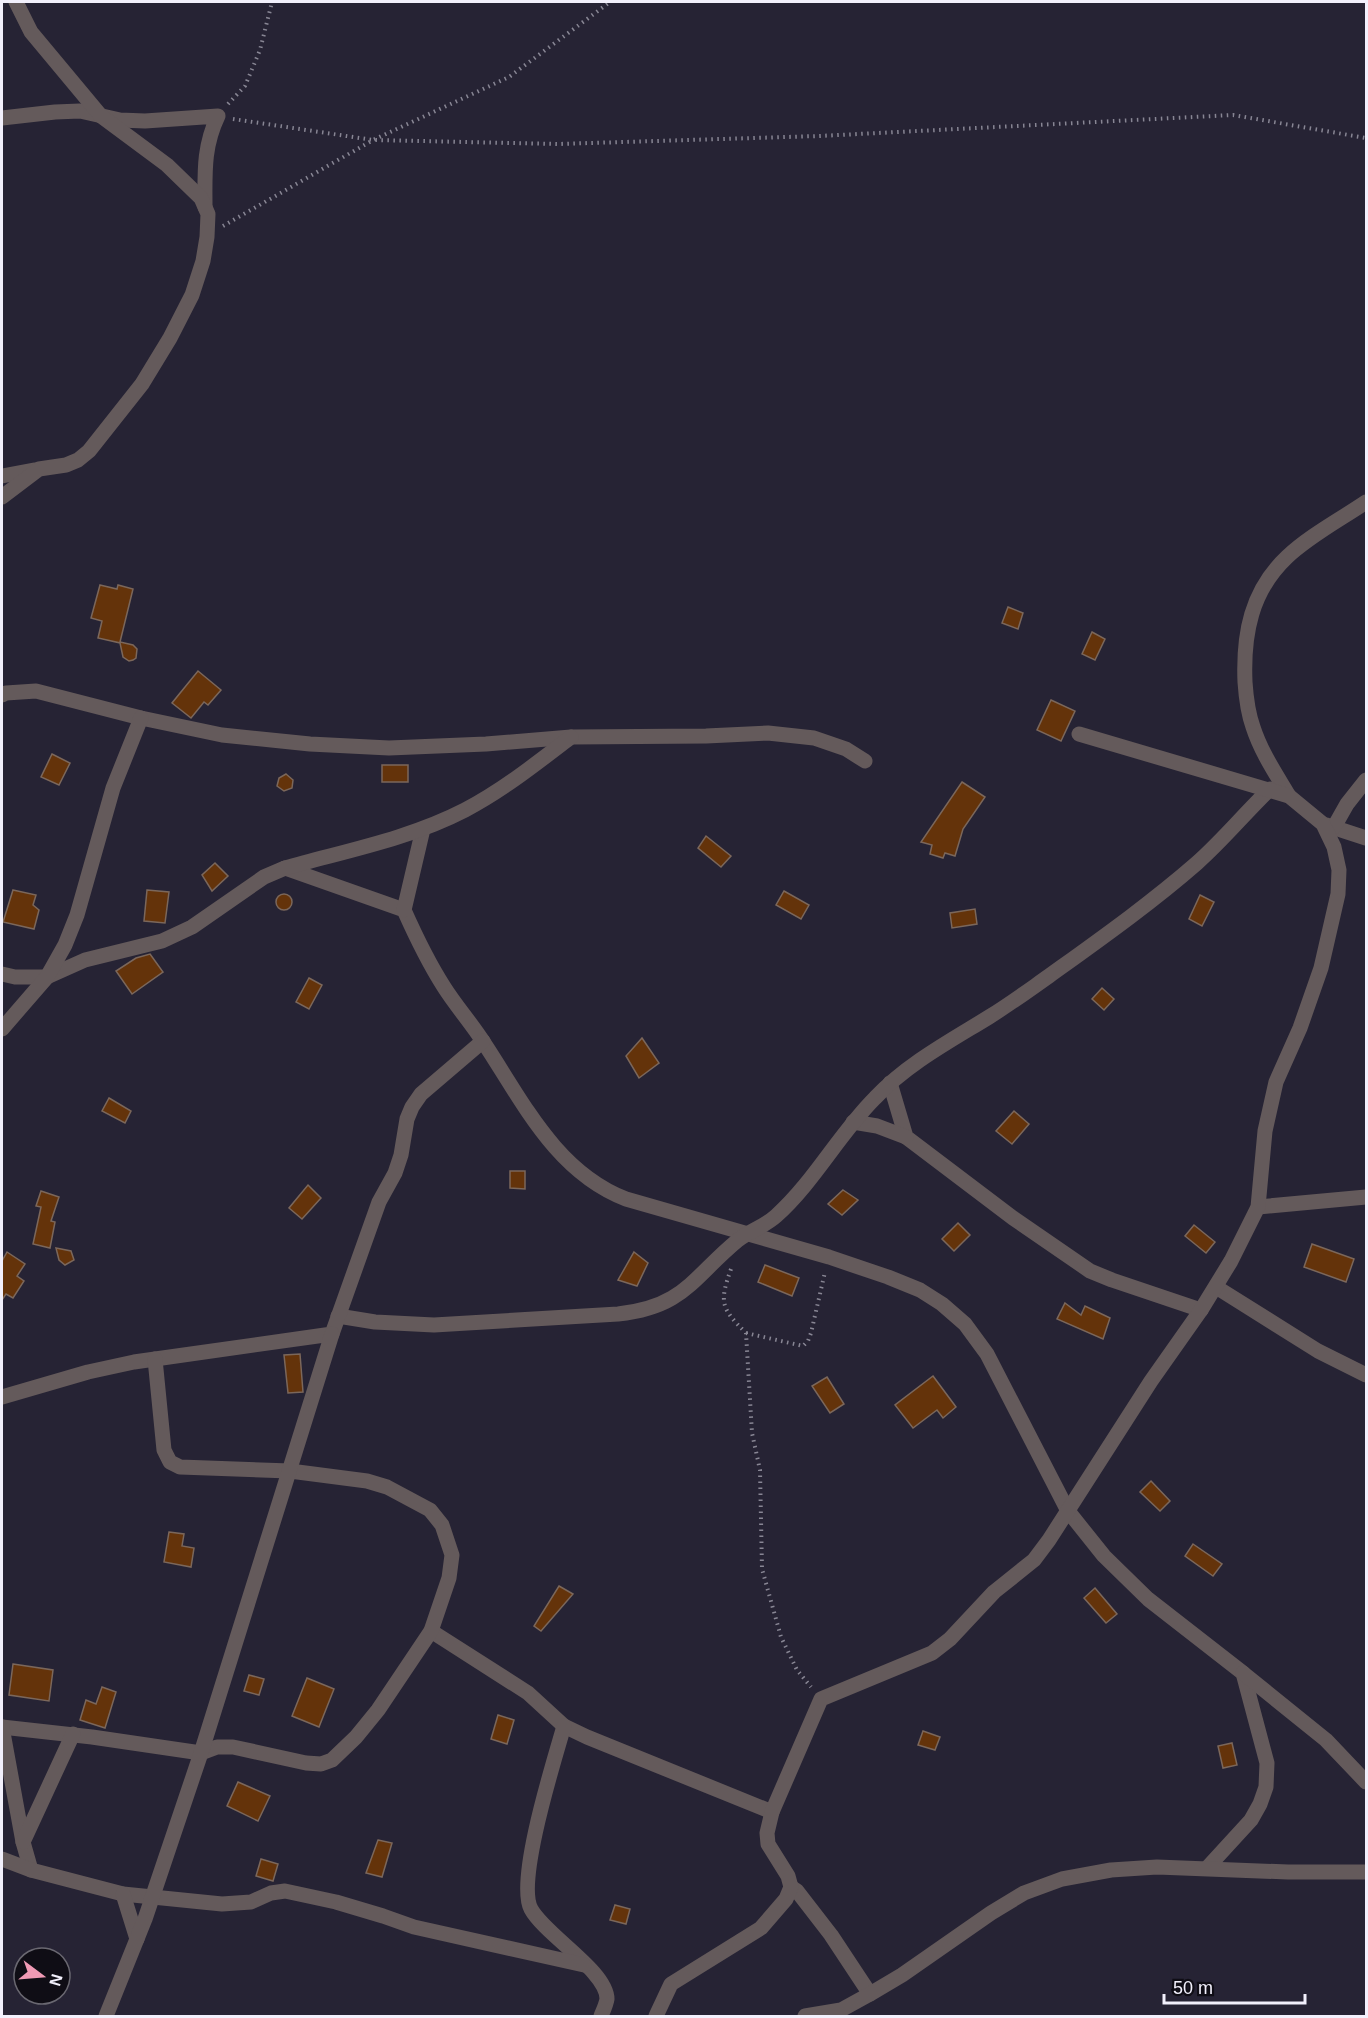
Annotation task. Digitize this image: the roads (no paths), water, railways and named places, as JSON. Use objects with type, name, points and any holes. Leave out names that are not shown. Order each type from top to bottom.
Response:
[{"type":"street","points":[[2,476],[66,465],[84,456],[142,384],[170,338],[192,295],[203,261],[208,214],[201,198],[167,165],[101,116],[31,32],[16,2]]},
{"type":"street","points":[[2,118],[80,111],[120,120],[145,121],[218,116],[209,133],[205,165],[205,207]]},
{"type":"street","points":[[2,497],[39,469]]},
{"type":"street","points":[[1289,796],[1264,754],[1252,726],[1246,696],[1244,655],[1248,627],[1254,605],[1269,579],[1287,556],[1366,502]]},
{"type":"street","points":[[2,695],[36,691],[141,718],[222,735],[310,744],[400,747],[486,744],[572,737],[768,733],[814,738],[846,749],[865,761]]},
{"type":"street","points":[[2,1029],[47,977],[65,945],[77,915],[113,788],[141,718]]},
{"type":"street","points":[[1079,734],[1270,789],[1289,796],[1328,825],[1366,838]]},
{"type":"street","points":[[2,974],[15,977],[47,977],[86,960],[162,940],[192,927],[264,877],[285,868],[423,829],[465,810],[517,778],[572,737]]},
{"type":"street","points":[[1328,825],[1366,780]]},
{"type":"street","points":[[339,1316],[375,1322],[425,1325],[639,1312],[666,1303],[688,1288],[744,1237],[775,1217],[792,1200],[853,1122],[890,1083],[922,1058],[993,1015],[1050,975],[1162,892],[1199,861],[1270,789]]},
{"type":"street","points":[[656,2016],[671,1984],[761,1928],[786,1899],[791,1887],[788,1876],[768,1844],[767,1833],[772,1812],[821,1699],[932,1653],[950,1639],[994,1592],[1034,1560],[1151,1381],[1216,1287],[1258,1207],[1265,1131],[1276,1082],[1300,1028],[1321,968],[1338,894],[1340,870],[1328,825]]},
{"type":"street","points":[[423,829],[404,910],[420,947],[440,981],[483,1041],[527,1111],[554,1147],[577,1171],[607,1192],[626,1199],[744,1237],[829,1257],[920,1290],[942,1304],[965,1324],[987,1354],[1068,1511],[1104,1556],[1148,1599],[1326,1740],[1366,1782]]},
{"type":"street","points":[[285,868],[404,910]]},
{"type":"street","points":[[105,2016],[137,1939],[201,1753],[332,1334],[379,1202],[395,1173],[401,1155],[407,1119],[421,1094],[483,1041]]},
{"type":"street","points":[[890,1083],[906,1137]]},
{"type":"street","points":[[853,1122],[877,1126],[906,1137],[1075,1262],[1112,1280],[1201,1310]]},
{"type":"street","points":[[1258,1207],[1366,1197]]},
{"type":"street","points":[[1216,1287],[1318,1351],[1366,1375]]},
{"type":"street","points":[[2,1397],[88,1372],[155,1359],[332,1334]]},
{"type":"street","points":[[32,1870],[23,1842],[2,1727],[73,1734],[201,1753],[217,1747],[233,1747],[306,1763],[321,1764],[332,1760],[356,1737],[378,1710],[431,1631],[449,1578],[452,1555],[442,1525],[430,1510],[387,1487],[367,1481],[290,1471],[180,1467],[170,1462],[164,1450],[155,1359]]},
{"type":"street","points":[[431,1631],[528,1693],[564,1726],[772,1812]]},
{"type":"street","points":[[1207,1868],[1251,1820],[1266,1787],[1267,1763],[1243,1673]]},
{"type":"street","points":[[564,1726],[538,1821],[526,1889],[531,1908],[598,1977],[607,1998],[601,2016]]},
{"type":"street","points":[[23,1842],[73,1734]]},
{"type":"street","points":[[2,1859],[32,1870],[123,1894],[222,1904],[251,1902],[271,1893],[285,1891],[336,1902],[414,1927],[584,1965]]},
{"type":"street","points":[[805,2016],[843,2013],[903,1975],[991,1913],[1024,1893],[1062,1879],[1111,1870],[1157,1867],[1366,1873]]},
{"type":"street","points":[[791,1887],[797,1891],[831,1935],[870,1994]]},
{"type":"street","points":[[123,1894],[137,1939]]}]
